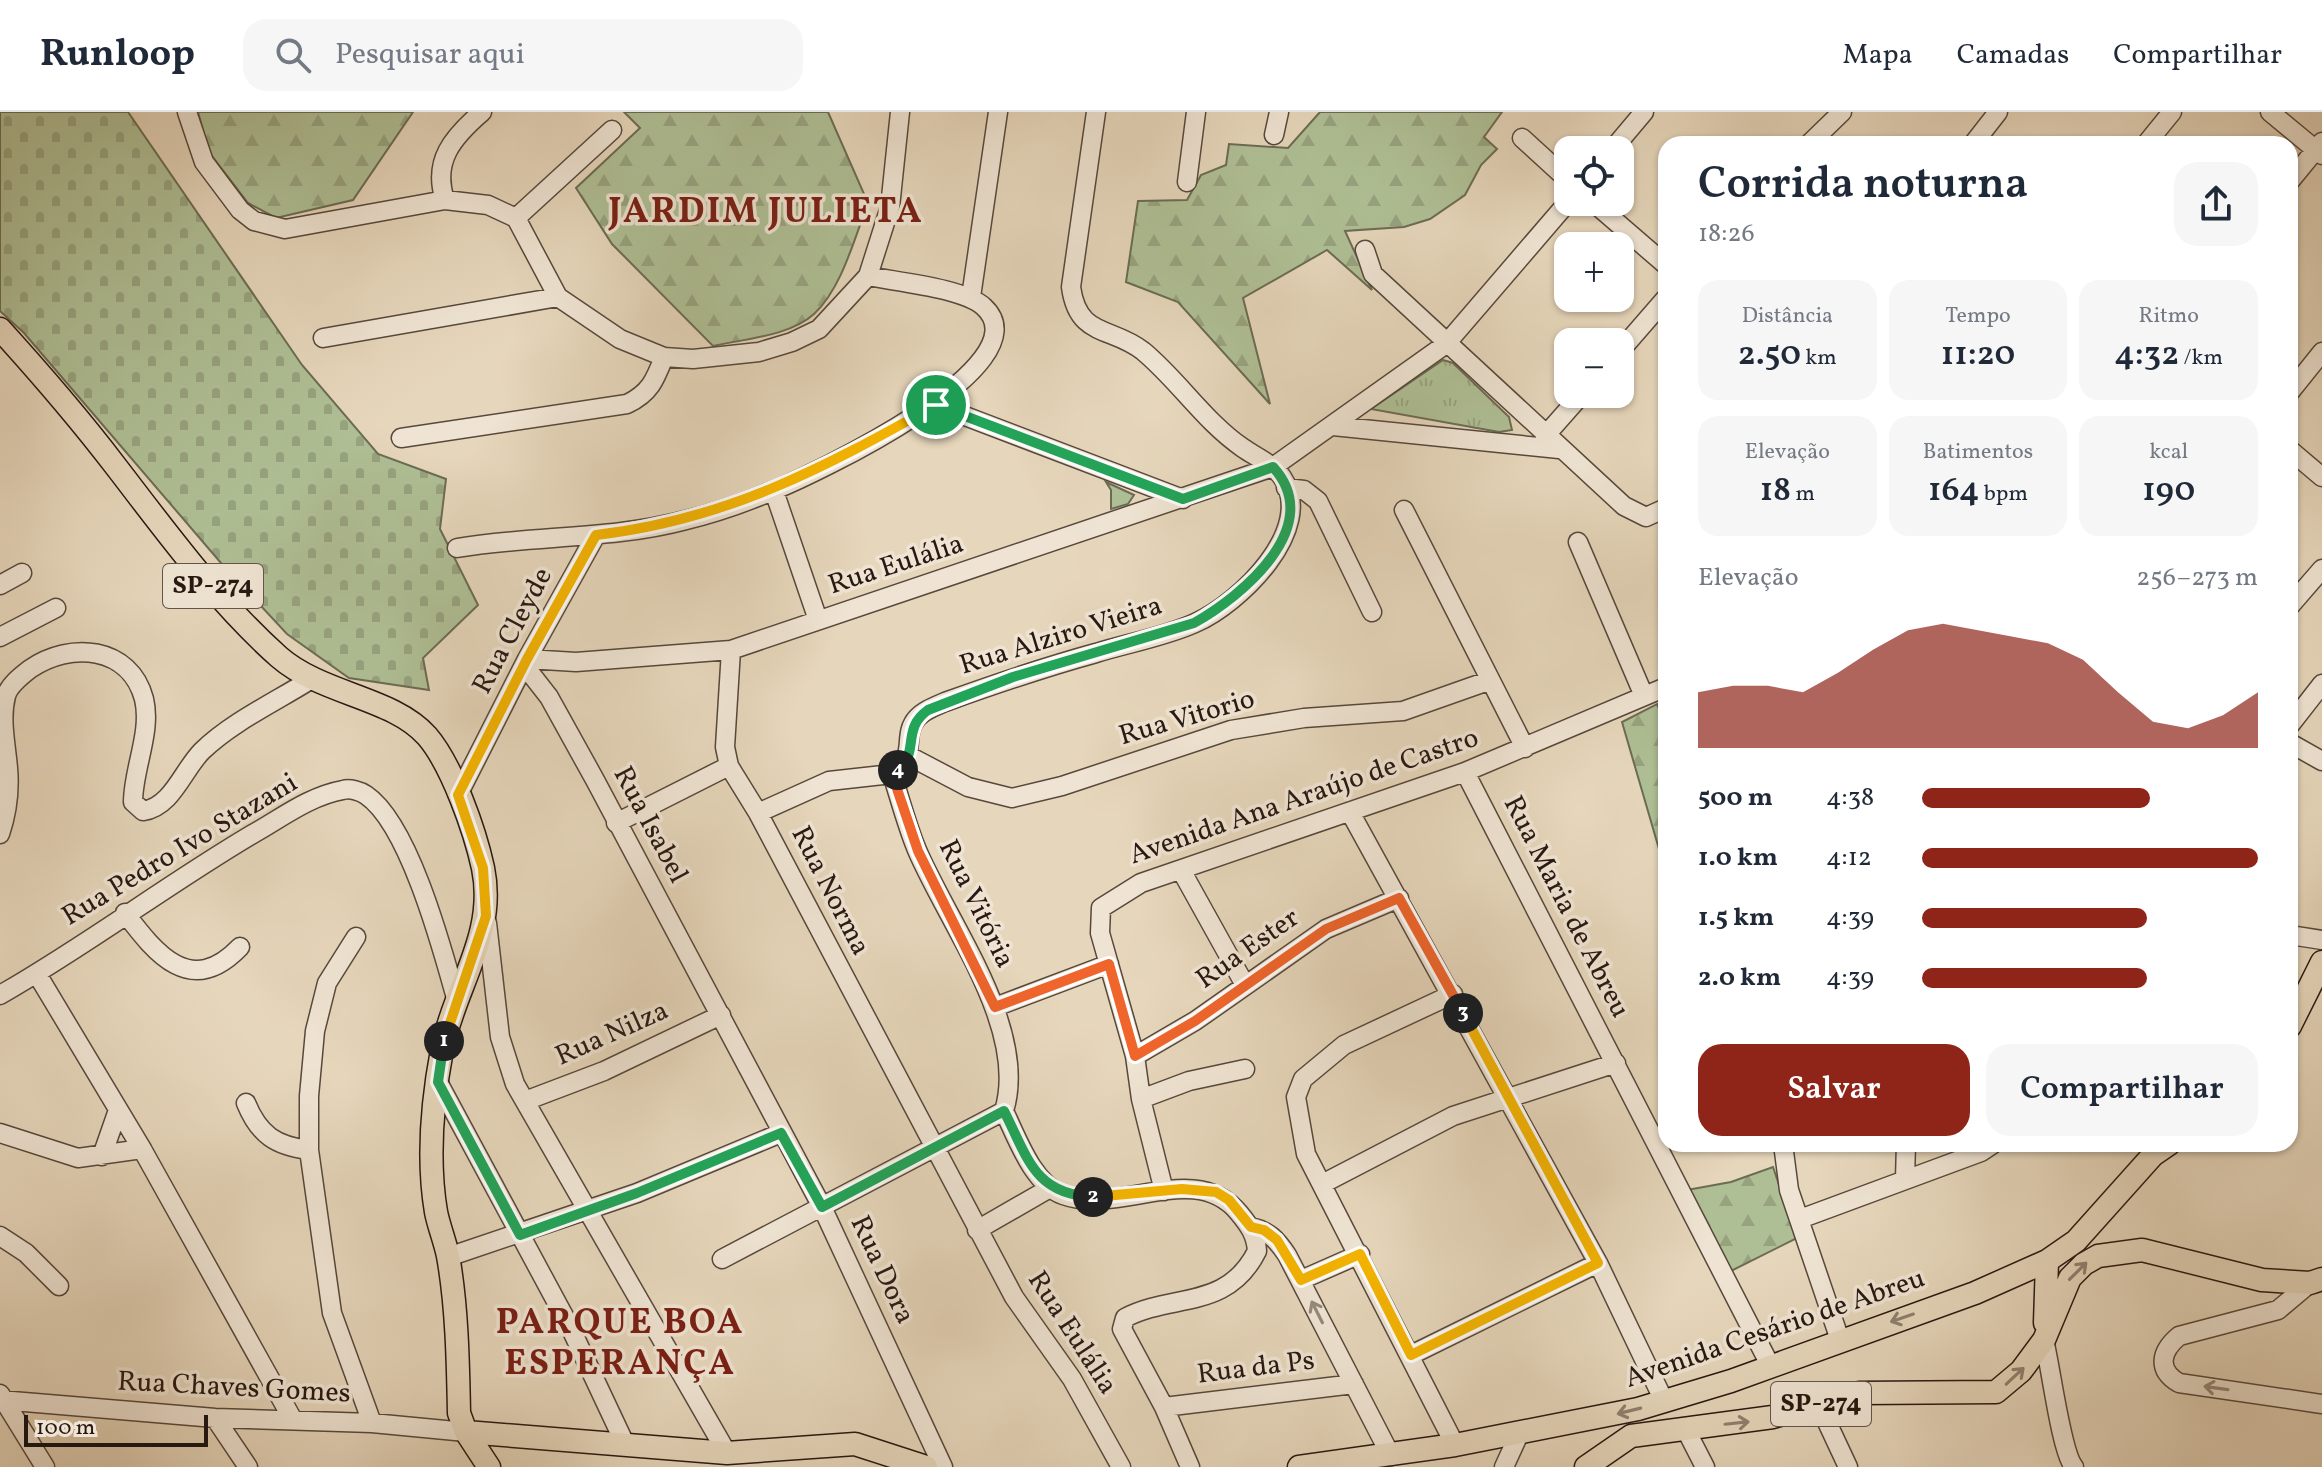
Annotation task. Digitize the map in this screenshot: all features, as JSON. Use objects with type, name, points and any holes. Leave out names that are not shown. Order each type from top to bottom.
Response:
[{"type":"main road","name":"SP-274","points":[[0,329],[48,382],[171,540],[258,635],[310,680],[411,721],[437,751],[458,795],[483,868],[486,916],[470,972],[456,998],[438,1082],[433,1110],[432,1169],[436,1212],[448,1257],[459,1413],[466,1432],[489,1467]]},
{"type":"main road","points":[[2298,1010],[2322,962]]},
{"type":"main road","name":"Avenida Cesário de Abreu","points":[[1299,1467],[1455,1445],[1593,1419],[1664,1401],[1771,1367],[1975,1293],[2047,1261],[2076,1241],[2157,1152]]},
{"type":"main road","name":"SP-274","points":[[1586,1467],[1615,1444],[1631,1436],[1743,1423],[1885,1390],[1950,1394],[1996,1392],[2021,1371],[2044,1340],[2050,1318],[2070,1278],[2084,1264],[2120,1251],[2142,1250],[2262,1280],[2318,1282]]},
{"type":"main road","points":[[2044,1340],[2047,1261]]},
{"type":"main road","points":[[1586,1467],[1601,1438],[1600,1426],[1593,1419]]},
{"type":"main road","points":[[466,1432],[727,1453],[855,1444],[926,1467]]},
{"type":"street","points":[[187,112],[204,162],[240,210],[268,227],[308,227],[445,200],[488,205],[516,218],[558,297],[620,339],[664,357],[724,357],[792,342],[819,329],[868,276],[890,207],[900,112]]},
{"type":"street","points":[[445,200],[439,184],[445,152],[482,112]]},
{"type":"street","points":[[971,297],[998,112]]},
{"type":"street","points":[[1096,112],[1071,287],[1077,313],[1100,331],[1140,349],[1217,428],[1273,467],[1286,488],[1304,490],[1318,501],[1372,612]]},
{"type":"street","points":[[1187,182],[1196,112]]},
{"type":"street","points":[[1274,135],[1279,112]]},
{"type":"street","points":[[1624,136],[1644,112]]},
{"type":"street","points":[[1817,136],[1842,112]]},
{"type":"street","points":[[1979,136],[1998,112]]},
{"type":"street","points":[[2152,136],[2172,112]]},
{"type":"street","points":[[2270,112],[2320,149],[2298,172]]},
{"type":"street","points":[[516,218],[612,130]]},
{"type":"street","points":[[1522,138],[1554,167]]},
{"type":"street","name":"Rua Eulália","points":[[525,662],[576,662],[731,650],[1273,467],[1446,344],[1556,216]]},
{"type":"street","points":[[1609,216],[1658,258]]},
{"type":"street","points":[[1365,250],[1373,274],[1552,443],[1635,514],[1646,517],[1658,512]]},
{"type":"street","points":[[457,548],[596,535],[688,520],[774,491],[936,405],[983,359],[992,343],[994,326],[987,309],[971,297],[868,276]]},
{"type":"street","points":[[323,338],[558,297]]},
{"type":"street","points":[[1634,335],[1658,307]]},
{"type":"street","points":[[2298,382],[2322,352]]},
{"type":"street","points":[[401,438],[627,404],[643,396],[654,383],[664,357]]},
{"type":"street","points":[[936,405],[1183,499]]},
{"type":"street","points":[[1552,443],[1573,408]]},
{"type":"street","points":[[1333,426],[1552,443]]},
{"type":"street","points":[[2298,457],[2322,477]]},
{"type":"street","name":"Rua Alziro Vieira","points":[[909,756],[911,728],[916,718],[945,702],[1013,677],[1194,623],[1241,590],[1278,549],[1290,519],[1286,488]]},
{"type":"street","points":[[774,491],[818,620]]},
{"type":"street","points":[[1404,510],[1488,681],[1525,748]]},
{"type":"street","name":"Rua Cleyde","points":[[458,795],[525,662],[596,535]]},
{"type":"street","points":[[1578,542],[1644,696]]},
{"type":"street","points":[[2298,597],[2322,569]]},
{"type":"street","points":[[0,585],[22,573]]},
{"type":"street","points":[[0,637],[56,608]]},
{"type":"street","name":"Rua Norma","points":[[731,650],[723,728],[729,766],[758,813],[977,1230]]},
{"type":"street","points":[[0,834],[8,798],[1,733],[3,690],[37,665],[69,653],[100,652],[128,670],[144,701],[144,729],[133,790],[133,802],[143,811],[160,805],[200,753],[220,736],[310,680]]},
{"type":"street","name":"Rua Isabel","points":[[525,662],[549,697],[721,1015]]},
{"type":"street","name":"Rua Vitorio","points":[[909,756],[968,787],[1012,798],[1062,786],[1231,730],[1304,718],[1403,711],[1449,698],[1488,681]]},
{"type":"street","points":[[2298,715],[2322,684]]},
{"type":"street","name":"Avenida Ana Araújo de Castro","points":[[1164,1191],[1141,1099],[1135,1056],[1100,933],[1101,908],[1124,891],[1465,772],[1658,690]]},
{"type":"street","points":[[2298,748],[2322,761]]},
{"type":"street","points":[[758,813],[829,781],[892,774],[909,756]]},
{"type":"street","points":[[616,823],[729,766]]},
{"type":"street","name":"Rua Maria de Abreu","points":[[1465,772],[1658,1145]]},
{"type":"street","name":"Rua Vitória","points":[[892,774],[918,851],[995,1007],[1011,1074],[1004,1111]]},
{"type":"street","name":"Rua Pedro Ivo Stazani","points":[[0,995],[37,974],[125,913],[298,807],[347,789],[365,794],[392,828],[429,909],[456,998]]},
{"type":"street","points":[[1350,812],[1453,994],[1598,1263],[1664,1401]]},
{"type":"street","points":[[1181,870],[1245,985]]},
{"type":"street","name":"Rua Ester","points":[[1135,1056],[1326,929],[1399,898]]},
{"type":"street","points":[[125,913],[150,945],[177,967],[207,969],[240,947]]},
{"type":"street","points":[[486,916],[500,1037],[506,1060],[525,1101],[727,1453]]},
{"type":"street","points":[[2298,936],[2322,940]]},
{"type":"street","points":[[356,937],[327,983],[315,1031],[309,1096],[309,1150],[332,1313],[372,1423]]},
{"type":"street","points":[[995,1007],[1109,964]]},
{"type":"street","points":[[37,974],[142,1149],[293,1420]]},
{"type":"street","points":[[1453,994],[1344,1045],[1303,1079],[1296,1097],[1300,1136],[1306,1154],[1324,1183],[1455,1445]]},
{"type":"street","name":"Rua Nilza","points":[[525,1101],[604,1071],[721,1015]]},
{"type":"street","name":"Rua Dora","points":[[721,1015],[822,1207],[943,1467]]},
{"type":"street","points":[[1324,1183],[1431,1127],[1508,1097],[1580,1077],[1616,1063]]},
{"type":"street","points":[[1141,1099],[1189,1081],[1245,1069]]},
{"type":"street","points":[[438,1082],[577,1340],[626,1446]]},
{"type":"street","points":[[246,1103],[261,1132],[272,1141],[309,1150]]},
{"type":"street","points":[[102,1156],[118,1110]]},
{"type":"street","points":[[722,1259],[1004,1111],[1027,1156],[1050,1188],[1065,1196],[1109,1198],[1200,1189],[1216,1192],[1229,1200],[1251,1227],[1257,1251],[1242,1274],[1227,1285],[1184,1303],[1136,1312],[1125,1318],[1122,1329],[1164,1407],[1190,1467]]},
{"type":"street","points":[[0,1133],[57,1154],[102,1156],[142,1149]]},
{"type":"street","points":[[448,1257],[590,1210],[781,1133]]},
{"type":"street","name":"Rua Maria de Abreu","points":[[1661,1152],[1771,1367]]},
{"type":"street","points":[[1784,1152],[1789,1190],[1840,1340]]},
{"type":"street","points":[[1905,1179],[1906,1152]]},
{"type":"street","points":[[1800,1219],[1981,1152]]},
{"type":"street","points":[[977,1230],[1050,1188]]},
{"type":"street","points":[[1251,1227],[1264,1230],[1277,1240],[1301,1280],[1391,1456]]},
{"type":"street","name":"Rua Eulália","points":[[977,1230],[1014,1297],[1072,1379],[1121,1467]]},
{"type":"street","points":[[0,1236],[26,1253],[59,1286]]},
{"type":"street","points":[[1301,1280],[1360,1254]]},
{"type":"street","points":[[1411,1355],[1598,1263]]},
{"type":"street","points":[[2318,1282],[2278,1310],[2179,1336],[2168,1347],[2162,1361],[2165,1371],[2179,1383],[2322,1404]]},
{"type":"street","points":[[2044,1340],[2067,1465]]},
{"type":"street","name":"Rua da Ps","points":[[1164,1407],[1354,1384]]},
{"type":"street","points":[[1,1398],[45,1467]]},
{"type":"street","name":"Rua Chaves Gomes","points":[[1,1398],[215,1418],[372,1423],[466,1432]]},
{"type":"street","points":[[1819,1405],[1848,1467]]},
{"type":"street","points":[[215,1418],[248,1467]]},
{"type":"street","points":[[1685,1428],[1705,1467]]},
{"type":"street","points":[[1504,1467],[1520,1432]]},
{"type":"green space","points":[[0,112],[128,112],[302,365],[378,454],[446,479],[440,529],[478,605],[423,658],[429,690],[349,678],[287,634],[221,563],[24,333],[0,311]]},
{"type":"green space","points":[[198,112],[413,112],[353,200],[276,218],[248,203],[209,152]]},
{"type":"green space","points":[[624,112],[828,112],[868,203],[840,277],[814,314],[780,332],[713,346],[612,244],[576,188],[640,128]]},
{"type":"green space","points":[[1320,112],[1502,112],[1484,137],[1497,149],[1481,165],[1465,195],[1430,219],[1404,227],[1345,231],[1372,290],[1327,250],[1243,298],[1270,404],[1178,302],[1126,282],[1138,201],[1187,200],[1201,175],[1226,165],[1229,144],[1288,148]]},
{"type":"green space","points":[[1443,360],[1453,363],[1509,417],[1512,430],[1499,432],[1371,409]]},
{"type":"green space","points":[[1106,482],[1134,495],[1128,504],[1111,509],[1111,490]]},
{"type":"green space","points":[[1657,704],[1658,846],[1622,722]]},
{"type":"green space","points":[[1773,1167],[1797,1238],[1731,1271],[1687,1190],[1731,1182]]},
{"type":"district","name":"JARDIM JULIETA","points":[[766,213]]},
{"type":"district","name":"PARQUE BOA ESPERANÇA","points":[[620,1344]]},
{"type":"route","points":[[936,405],[1183,499],[1273,467],[1283,478],[1289,502],[1290,519],[1278,549],[1261,570],[1218,610],[1194,623],[1013,677],[945,702],[916,718],[911,728],[909,756],[902,767],[892,774],[918,851],[995,1007],[1109,964],[1135,1056],[1195,1021],[1326,929],[1399,898],[1598,1263],[1411,1355],[1360,1254],[1301,1280],[1277,1240],[1264,1230],[1251,1227],[1229,1200],[1216,1192],[1182,1189],[1109,1198],[1065,1196],[1050,1188],[1042,1178],[1004,1111],[822,1207],[781,1133],[637,1193],[520,1235],[438,1082],[449,1018],[470,972],[486,916],[483,868],[458,795],[527,659],[596,535],[688,520],[774,491],[936,405]]}]
